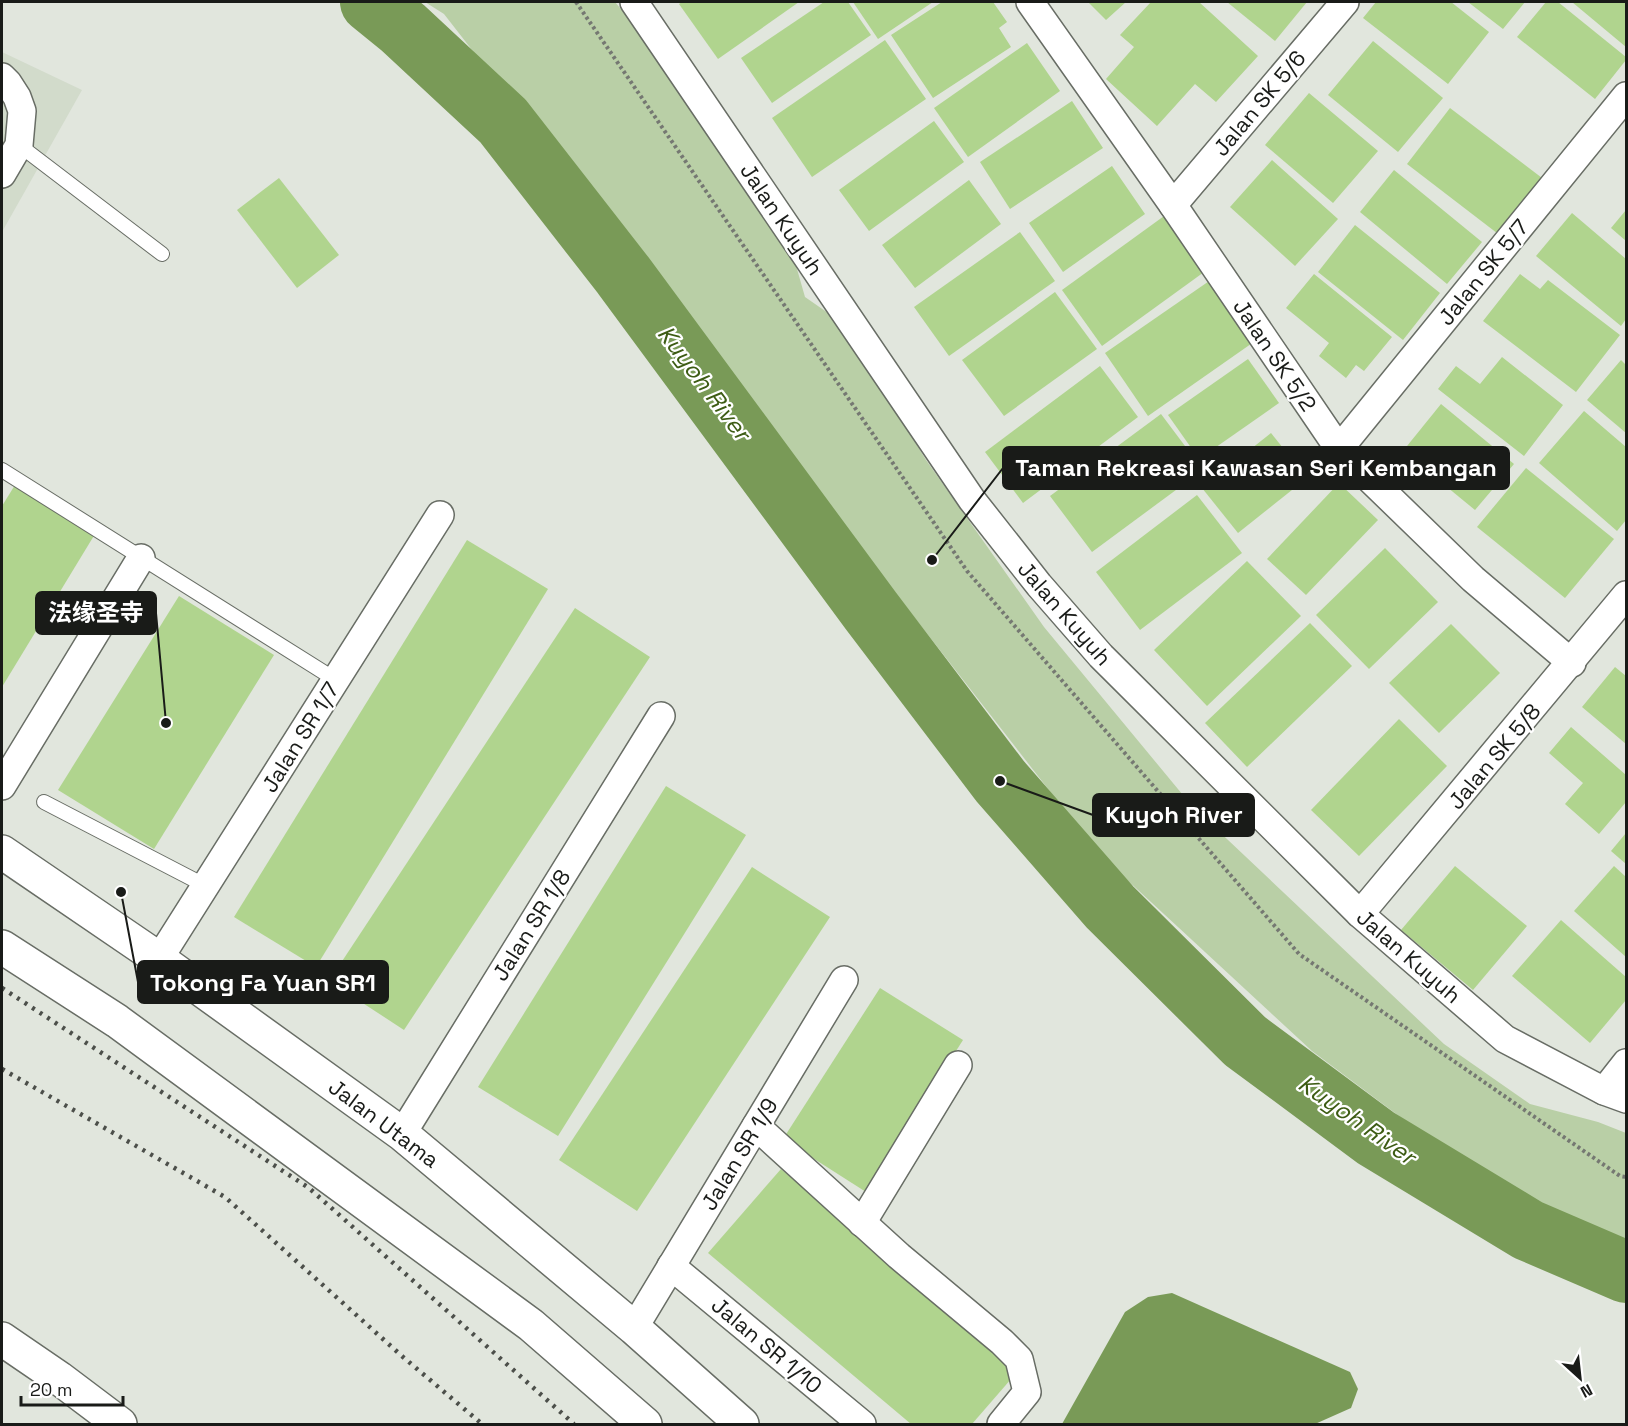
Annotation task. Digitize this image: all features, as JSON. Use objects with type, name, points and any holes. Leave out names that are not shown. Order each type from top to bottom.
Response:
[{"type":"main road","name":"Jalan Utama","points":[[2,852],[159,959],[402,1134],[634,1328],[742,1425]]},
{"type":"main road","points":[[2,947],[117,1021],[531,1325],[645,1425]]},
{"type":"main road","points":[[2,1339],[59,1378],[120,1425]]},
{"type":"street","name":"Jalan Kuyuh","points":[[634,2],[972,500],[1039,585],[1101,656],[1360,915],[1505,1039],[1615,1095]]},
{"type":"street","name":"Jalan SK 5/2","points":[[1030,2],[1173,205],[1340,449],[1473,579],[1572,663]]},
{"type":"street","name":"Jalan SK 5/6","points":[[1173,205],[1345,2]]},
{"type":"street","points":[[2,77],[13,90],[22,111],[18,145],[2,174]]},
{"type":"street","name":"Jalan SK 5/7","points":[[1340,449],[1626,96]]},
{"type":"street","name":"Jalan SR 1/7","points":[[159,959],[440,515]]},
{"type":"street","points":[[2,786],[141,558]]},
{"type":"street","name":"Jalan SK 5/8","points":[[1360,915],[1572,663],[1626,595]]},
{"type":"street","name":"Jalan SR 1/8","points":[[402,1134],[661,716]]},
{"type":"street","name":"Jalan SR 1/9","points":[[634,1328],[844,980]]},
{"type":"street","points":[[1615,1095],[1626,1063]]},
{"type":"street","points":[[862,1223],[958,1065]]},
{"type":"street","points":[[756,1126],[899,1256],[1002,1342],[1019,1359],[1027,1392],[1001,1425]]},
{"type":"street","name":"Jalan SR 1/10","points":[[671,1266],[862,1425]]},
{"type":"lane","points":[[18,145],[162,254]]},
{"type":"lane","points":[[2,470],[336,680]]},
{"type":"lane","points":[[44,802],[206,886]]},
{"type":"shaded area","points":[[425,2],[615,2],[687,88],[787,234],[805,297],[841,322],[926,460],[1044,627],[1192,806],[1444,1044],[1530,1104],[1598,1122],[1626,1133],[1626,1248],[1506,1196],[1312,1051],[1098,853],[444,14]]},
{"type":"shaded area","points":[[2,52],[82,90],[2,232]]},
{"type":"shaded area","points":[[1172,1293],[1350,1372],[1358,1389],[1351,1408],[1315,1424],[1062,1424],[1125,1312],[1148,1297]]},
{"type":"building","points":[[682,2],[799,2],[718,59],[679,4]]},
{"type":"building","points":[[824,2],[848,2],[871,35],[772,103],[741,58]]},
{"type":"building","points":[[853,2],[933,2],[878,39]]},
{"type":"building","points":[[942,2],[993,2],[1007,22],[999,28],[1011,47],[933,98],[891,35]]},
{"type":"building","points":[[1088,2],[1126,2],[1106,20]]},
{"type":"building","points":[[1151,2],[1199,2],[1258,56],[1216,102],[1195,84],[1157,126],[1106,79],[1134,47],[1120,35]]},
{"type":"building","points":[[1227,2],[1307,2],[1275,41]]},
{"type":"building","points":[[1376,2],[1451,2],[1489,32],[1448,84],[1363,18]]},
{"type":"building","points":[[1468,2],[1525,2],[1503,29]]},
{"type":"building","points":[[1546,2],[1558,2],[1626,57],[1595,99],[1517,37]]},
{"type":"building","points":[[1572,2],[1626,2],[1626,47]]},
{"type":"building","points":[[885,40],[926,99],[812,177],[772,118]]},
{"type":"building","points":[[1373,41],[1443,98],[1398,152],[1328,95]]},
{"type":"building","points":[[1027,43],[1060,91],[968,157],[934,108]]},
{"type":"building","points":[[1309,93],[1378,151],[1333,203],[1265,145]]},
{"type":"building","points":[[1072,101],[1103,148],[1010,209],[980,162]]},
{"type":"building","points":[[1450,108],[1550,184],[1506,240],[1407,164]]},
{"type":"building","points":[[934,121],[964,162],[869,231],[839,190]]},
{"type":"building","points":[[1272,160],[1338,219],[1295,266],[1230,207]]},
{"type":"building","points":[[1112,166],[1145,214],[1063,272],[1029,223]]},
{"type":"building","points":[[1394,170],[1482,242],[1447,284],[1360,212]]},
{"type":"building","points":[[279,178],[339,255],[297,288],[237,210]]},
{"type":"building","points":[[969,180],[1001,224],[915,288],[882,245]]},
{"type":"building","points":[[1626,210],[1626,241],[1611,228]]},
{"type":"building","points":[[1171,211],[1211,267],[1102,346],[1062,290]]},
{"type":"building","points":[[1572,213],[1626,259],[1626,319],[1621,326],[1536,256]]},
{"type":"building","points":[[1355,225],[1440,293],[1403,340],[1318,272]]},
{"type":"building","points":[[1020,232],[1055,281],[949,356],[914,307]]},
{"type":"building","points":[[1314,274],[1392,337],[1364,371],[1356,365],[1346,378],[1319,356],[1329,343],[1286,308]]},
{"type":"building","points":[[1520,274],[1540,289],[1548,280],[1620,335],[1576,392],[1483,321]]},
{"type":"building","points":[[1215,277],[1258,339],[1148,416],[1105,353]]},
{"type":"building","points":[[1055,292],[1097,349],[1004,416],[962,360]]},
{"type":"building","points":[[1502,357],[1563,405],[1524,456],[1438,389],[1456,366],[1480,384]]},
{"type":"building","points":[[1248,359],[1279,403],[1199,459],[1168,415]]},
{"type":"building","points":[[1621,360],[1626,365],[1626,433],[1587,400]]},
{"type":"building","points":[[1100,366],[1138,417],[1023,503],[985,452]]},
{"type":"building","points":[[1441,404],[1514,464],[1475,510],[1403,451]]},
{"type":"building","points":[[1584,411],[1626,447],[1626,520],[1617,531],[1539,463]]},
{"type":"building","points":[[1161,414],[1203,470],[1092,552],[1050,496]]},
{"type":"building","points":[[1271,433],[1307,478],[1238,533],[1202,488]]},
{"type":"building","points":[[1526,468],[1614,539],[1565,598],[1477,527]]},
{"type":"building","points":[[1339,483],[1378,520],[1306,595],[1267,559]]},
{"type":"building","points":[[15,485],[95,534],[2,687],[2,506]]},
{"type":"building","points":[[1197,495],[1242,553],[1140,630],[1096,572]]},
{"type":"building","points":[[467,540],[548,589],[316,967],[234,917]]},
{"type":"building","points":[[1385,548],[1438,602],[1369,669],[1316,615]]},
{"type":"building","points":[[1247,561],[1301,616],[1207,706],[1154,650]]},
{"type":"building","points":[[179,596],[274,655],[154,849],[58,790]]},
{"type":"building","points":[[575,608],[650,657],[404,1030],[329,981]]},
{"type":"building","points":[[1310,623],[1352,666],[1247,767],[1205,723]]},
{"type":"building","points":[[1451,624],[1500,673],[1439,733],[1389,683]]},
{"type":"building","points":[[1615,667],[1626,676],[1626,744],[1582,707]]},
{"type":"building","points":[[1399,719],[1447,766],[1359,856],[1311,810]]},
{"type":"building","points":[[1571,727],[1626,775],[1626,802],[1599,834],[1565,804],[1583,783],[1549,753]]},
{"type":"building","points":[[666,786],[746,835],[558,1136],[478,1087]]},
{"type":"building","points":[[1626,833],[1626,864],[1611,851]]},
{"type":"building","points":[[1455,866],[1527,926],[1473,990],[1401,930]]},
{"type":"building","points":[[1614,866],[1626,877],[1626,957],[1574,911]]},
{"type":"building","points":[[752,867],[830,917],[637,1211],[559,1160]]},
{"type":"building","points":[[1561,920],[1626,977],[1626,1000],[1590,1043],[1512,976]]},
{"type":"building","points":[[880,988],[963,1040],[866,1192],[783,1139]]},
{"type":"building","points":[[781,1169],[1018,1371],[972,1424],[911,1424],[708,1253]]},
{"type":"waterway","name":"Kuyoh River","points":[[371,2],[403,28],[503,121],[623,275],[871,611],[1000,781],[1110,907],[1245,1041],[1376,1138],[1528,1230],[1626,1272]]},
{"type":"railway","points":[[2,988],[309,1188],[574,1424]]},
{"type":"railway","points":[[2,1069],[225,1197],[403,1357],[482,1424]]},
{"type":"place","name":"Taman Rekreasi Kawasan Seri Kembangan","points":[[932,560]]},
{"type":"place","name":"法缘圣寺","points":[[166,723]]},
{"type":"place","name":"Kuyoh River","points":[[1000,781]]},
{"type":"place","name":"Tokong Fa Yuan SR1","points":[[121,892]]}]
